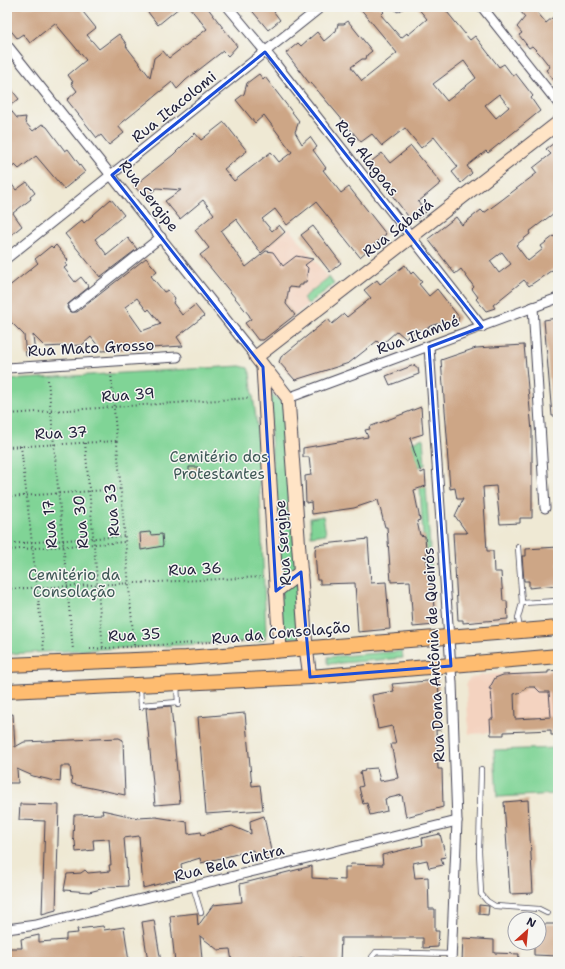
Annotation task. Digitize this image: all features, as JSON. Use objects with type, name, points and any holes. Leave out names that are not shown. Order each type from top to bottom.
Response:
[{"type":"main road","name":"Rua da Consolação","points":[[7,665],[186,658],[558,628]]},
{"type":"main road","points":[[7,691],[310,676],[450,666],[558,656]]},
{"type":"street","name":"Rua Alagoas","points":[[228,7],[482,327]]},
{"type":"street","name":"Rua Itacolomi","points":[[7,258],[321,7]]},
{"type":"street","points":[[482,7],[558,103]]},
{"type":"street","name":"Rua Sergipe","points":[[7,46],[161,236],[288,398],[306,648],[310,676]]},
{"type":"street","name":"Rua Sabará","points":[[260,362],[412,238],[558,123]]},
{"type":"street","points":[[73,307],[161,236]]},
{"type":"street","name":"Rua Itambé","points":[[288,398],[558,298]]},
{"type":"street","points":[[533,307],[545,508]]},
{"type":"street","name":"Rua Dona Antônia de Queirós","points":[[429,347],[450,666],[457,821],[451,958]]},
{"type":"street","name":"Rua Mato Grosso","points":[[7,368],[176,357]]},
{"type":"street","name":"Rua Sergipe","points":[[260,362],[280,650]]},
{"type":"street","points":[[276,591],[301,572]]},
{"type":"street","name":"Rua Bela Cintra","points":[[7,929],[36,925],[457,821]]},
{"type":"lane","points":[[518,547],[522,603],[518,618],[520,630]]},
{"type":"lane","points":[[522,603],[558,600]]},
{"type":"lane","points":[[140,684],[141,706],[178,703],[177,683]]},
{"type":"lane","points":[[481,769],[479,851],[481,894],[494,906],[539,909],[543,911]]},
{"type":"lane","points":[[193,886],[202,913]]},
{"type":"lane","points":[[372,962],[372,957],[376,952],[451,958]]},
{"type":"path","name":"Rua 33","points":[[111,373],[134,646]]},
{"type":"path","name":"Rua 17","points":[[48,380],[73,650]]},
{"type":"path","name":"Rua 39","points":[[7,414],[250,398]]},
{"type":"path","name":"Rua 37","points":[[7,447],[117,441]]},
{"type":"path","name":"Rua 30","points":[[85,443],[103,648]]},
{"type":"path","points":[[21,446],[44,651],[51,651]]},
{"type":"path","points":[[7,497],[121,489]]},
{"type":"path","points":[[7,544],[125,536]]},
{"type":"path","points":[[7,550],[125,542]]},
{"type":"path","name":"Rua 36","points":[[7,589],[262,577]]},
{"type":"path","name":"Rua 35","points":[[88,649],[263,638]]},
{"type":"path","points":[[66,650],[80,649]]},
{"type":"highlighted area","points":[[265,52],[482,327],[429,347],[451,666],[310,677],[301,572],[276,591],[263,367],[112,175]]},
{"type":"shaded area","points":[[290,229],[334,284],[295,315],[258,269],[275,255],[268,246]]},
{"type":"shaded area","points":[[558,670],[558,729],[469,734],[466,683],[470,678],[481,675]]},
{"type":"green space","points":[[329,277],[334,284],[308,304],[303,298]]},
{"type":"green space","name":"Cemitério da Consolação","points":[[240,366],[248,368],[250,373],[257,426],[266,632],[265,639],[260,641],[7,654],[7,380]]},
{"type":"green space","points":[[269,392],[285,405],[296,572],[278,587]]},
{"type":"green space","points":[[423,438],[425,465],[419,467],[411,443]]},
{"type":"green space","points":[[426,486],[432,578],[427,579],[425,536],[423,536],[420,488]]},
{"type":"green space","points":[[323,516],[326,534],[311,536],[310,518]]},
{"type":"green space","points":[[297,577],[300,638],[281,638],[279,592]]},
{"type":"green space","points":[[402,651],[403,658],[328,664],[328,657]]},
{"type":"green space","points":[[558,748],[558,794],[497,797],[494,750]]},
{"type":"building","points":[[7,7],[79,7],[96,28],[87,35],[99,49],[119,34],[127,45],[126,46],[150,77],[154,58],[163,51],[169,58],[207,29],[189,7],[207,7],[237,46],[228,56],[223,51],[186,80],[177,89],[172,82],[118,126],[124,133],[109,145],[101,135],[97,138],[67,100],[77,91],[71,83],[73,82],[68,75],[86,60],[55,23],[30,43],[23,34],[17,38],[7,26]]},
{"type":"building","points":[[144,7],[180,7],[158,25]]},
{"type":"building","points":[[249,7],[280,7],[274,12],[280,20],[268,30]]},
{"type":"building","points":[[359,7],[379,7],[384,12],[381,15],[401,38],[407,33],[408,35],[427,19],[417,7],[443,7],[470,40],[475,36],[499,67],[504,64],[513,76],[516,74],[533,96],[531,98],[540,111],[488,153],[486,151],[467,166],[472,173],[461,183],[452,172],[458,167],[434,137],[421,148],[405,128],[382,146],[372,134],[361,142],[311,83],[310,84],[286,53],[298,43],[301,46],[317,32],[324,41],[336,31],[338,24],[344,24],[348,21],[372,51],[367,55],[366,59],[362,59],[351,67],[362,81],[397,53]],"holes":[[[464,61],[476,78],[447,101],[433,84]],[[499,94],[509,107],[496,118],[485,105]]]},
{"type":"building","points":[[517,7],[533,7],[546,23],[558,13],[558,86],[546,70],[550,67],[532,46],[529,48],[519,35],[522,33],[517,27],[525,17]]},
{"type":"building","points":[[259,74],[263,79],[265,77],[299,121],[295,132],[302,144],[310,137],[317,147],[313,150],[326,168],[323,170],[341,193],[349,187],[386,234],[360,257],[316,202],[287,225],[275,209],[262,219],[272,231],[279,225],[285,232],[261,253],[236,219],[221,231],[246,267],[266,251],[273,252],[283,266],[296,256],[313,259],[305,265],[308,268],[306,282],[303,282],[303,285],[299,285],[299,288],[289,287],[286,304],[295,315],[263,340],[258,340],[245,323],[251,319],[249,315],[200,255],[209,248],[195,230],[214,214],[203,200],[180,219],[165,201],[181,190],[157,188],[145,198],[134,186],[173,155],[195,133],[201,140],[224,122],[247,151],[224,169],[234,181],[271,152],[279,162],[292,152],[264,115],[255,123],[236,100],[244,94],[247,83]]},
{"type":"building","points":[[7,84],[19,99],[8,107],[17,118],[26,117],[25,122],[33,131],[42,124],[47,127],[65,151],[68,149],[85,172],[64,189],[36,156],[19,169],[15,165],[7,171]]},
{"type":"building","points":[[558,140],[558,210],[529,232],[530,234],[516,245],[528,261],[543,249],[541,246],[554,236],[558,241],[558,266],[529,286],[524,280],[493,305],[495,308],[486,311],[476,299],[478,297],[472,289],[474,287],[461,269],[455,274],[428,239],[456,217],[462,225],[481,210],[484,213],[503,199],[537,173],[533,168],[551,154],[546,149]],"holes":[[[502,252],[511,264],[499,273],[490,261]]]},
{"type":"building","points":[[411,146],[441,183],[418,202],[426,212],[415,220],[411,220],[368,164],[382,153],[390,163]]},
{"type":"building","points":[[7,178],[16,190],[27,182],[35,193],[30,197],[31,199],[13,213],[22,226],[11,235],[7,229]]},
{"type":"building","points":[[111,199],[124,215],[95,239],[107,255],[128,238],[137,249],[100,277],[65,234],[82,220],[84,223]]},
{"type":"building","points":[[313,226],[341,263],[330,272],[301,235]]},
{"type":"building","points":[[56,245],[68,260],[65,263],[67,266],[64,268],[75,282],[81,277],[89,287],[68,304],[67,308],[70,312],[77,312],[146,258],[157,271],[151,276],[164,292],[168,290],[175,298],[173,303],[182,315],[195,305],[204,316],[177,337],[183,346],[102,351],[91,337],[82,345],[45,347],[33,335],[35,355],[26,356],[24,335],[7,318],[7,288],[38,263],[35,259],[51,246],[53,248]],"holes":[[[137,298],[147,311],[149,309],[161,324],[142,331],[125,307]]]},
{"type":"building","points":[[405,265],[411,274],[413,272],[422,282],[419,284],[429,296],[437,289],[459,317],[457,323],[444,328],[440,323],[430,326],[423,332],[420,329],[405,338],[397,331],[381,345],[377,341],[349,363],[295,380],[279,362],[281,357],[328,319],[332,324],[344,314],[347,317],[371,298],[364,290],[377,280],[380,284]]},
{"type":"building","points":[[557,318],[558,416],[552,416],[544,320]]},
{"type":"building","points":[[524,345],[532,431],[532,518],[520,518],[520,523],[500,524],[496,486],[483,487],[487,551],[493,551],[494,572],[501,572],[503,601],[507,601],[508,619],[463,623],[463,620],[458,620],[453,533],[467,533],[455,516],[463,499],[457,499],[455,488],[450,489],[441,360],[476,348]]},
{"type":"building","points":[[414,365],[418,368],[419,374],[390,385],[386,376]]},
{"type":"building","points":[[421,407],[423,434],[410,438],[421,473],[425,471],[426,486],[414,490],[420,520],[417,521],[420,535],[425,536],[428,578],[432,578],[435,625],[413,627],[410,581],[391,582],[387,527],[385,527],[378,500],[354,508],[312,514],[311,502],[306,503],[305,476],[311,475],[309,457],[303,457],[303,448],[368,437],[365,430],[370,429],[369,427]]},
{"type":"building","points":[[189,467],[198,467],[198,478],[189,477]]},
{"type":"building","points":[[150,532],[151,535],[162,534],[163,546],[141,550],[140,533]]},
{"type":"building","points":[[368,539],[371,583],[386,582],[390,629],[358,632],[355,583],[320,584],[320,580],[317,580],[315,551],[316,545]]},
{"type":"building","points":[[558,547],[558,585],[529,588],[529,581],[524,581],[522,556],[526,556],[526,549]]},
{"type":"building","points":[[558,670],[558,735],[551,735],[551,730],[504,732],[504,735],[491,735],[490,719],[493,719],[491,689],[489,689],[495,678],[503,675],[548,673],[548,671]],"holes":[[[526,687],[535,687],[540,692],[549,692],[551,717],[515,719],[514,694],[522,692]]]},
{"type":"building","points":[[438,680],[441,730],[436,730],[438,769],[442,769],[443,807],[406,817],[402,795],[385,799],[387,811],[370,815],[367,803],[363,804],[359,787],[363,786],[360,772],[365,771],[364,769],[377,768],[380,781],[398,778],[391,744],[396,744],[392,726],[378,729],[372,695],[394,691],[392,684]]},
{"type":"building","points":[[171,706],[180,803],[155,805],[146,708]]},
{"type":"building","points":[[245,713],[252,786],[260,785],[263,810],[206,814],[198,717]]},
{"type":"building","points":[[13,714],[15,747],[24,742],[119,738],[123,740],[125,795],[72,784],[70,766],[61,766],[60,782],[33,776],[17,769],[18,783],[7,783],[7,715]]},
{"type":"building","points":[[528,800],[533,893],[510,894],[504,802]]},
{"type":"building","points":[[20,804],[59,805],[56,910],[42,914],[45,821],[19,820]]},
{"type":"building","points":[[102,810],[138,818],[156,817],[187,822],[188,834],[201,832],[202,835],[232,826],[251,834],[250,821],[264,816],[272,856],[254,860],[253,850],[201,863],[200,858],[181,864],[183,878],[143,888],[139,836],[124,838],[128,886],[109,887],[89,892],[64,890],[67,874],[81,873],[85,870],[88,873],[110,871],[109,839],[93,840],[94,850],[76,852],[75,841],[73,839],[74,815],[103,814]]},
{"type":"building","points":[[440,834],[446,857],[441,858],[443,865],[429,868],[427,860],[413,863],[415,878],[428,877],[429,909],[435,909],[435,931],[439,931],[438,947],[423,948],[423,938],[341,938],[340,962],[304,962],[304,958],[285,962],[232,962],[230,949],[218,950],[200,936],[202,959],[175,962],[170,916],[197,913],[198,926],[213,905],[242,902],[240,884],[312,866],[312,878],[345,880],[345,867],[350,867],[351,864],[383,865],[382,855],[423,845],[422,838]]},
{"type":"building","points":[[479,905],[489,906],[488,915],[479,914]]},
{"type":"building","points":[[154,920],[161,962],[148,962],[142,922]]},
{"type":"building","points":[[547,924],[558,924],[558,956],[534,955],[534,951],[547,951]]},
{"type":"building","points":[[103,926],[104,930],[124,927],[129,962],[7,962],[7,948],[22,948],[21,939],[39,935],[39,942],[66,940],[66,934],[78,933],[77,929]]},
{"type":"building","points":[[463,938],[494,940],[494,953],[519,954],[518,962],[462,962]]},
{"type":"park label","name":"Cemitério dos Protestantes","points":[[219,466]]}]
